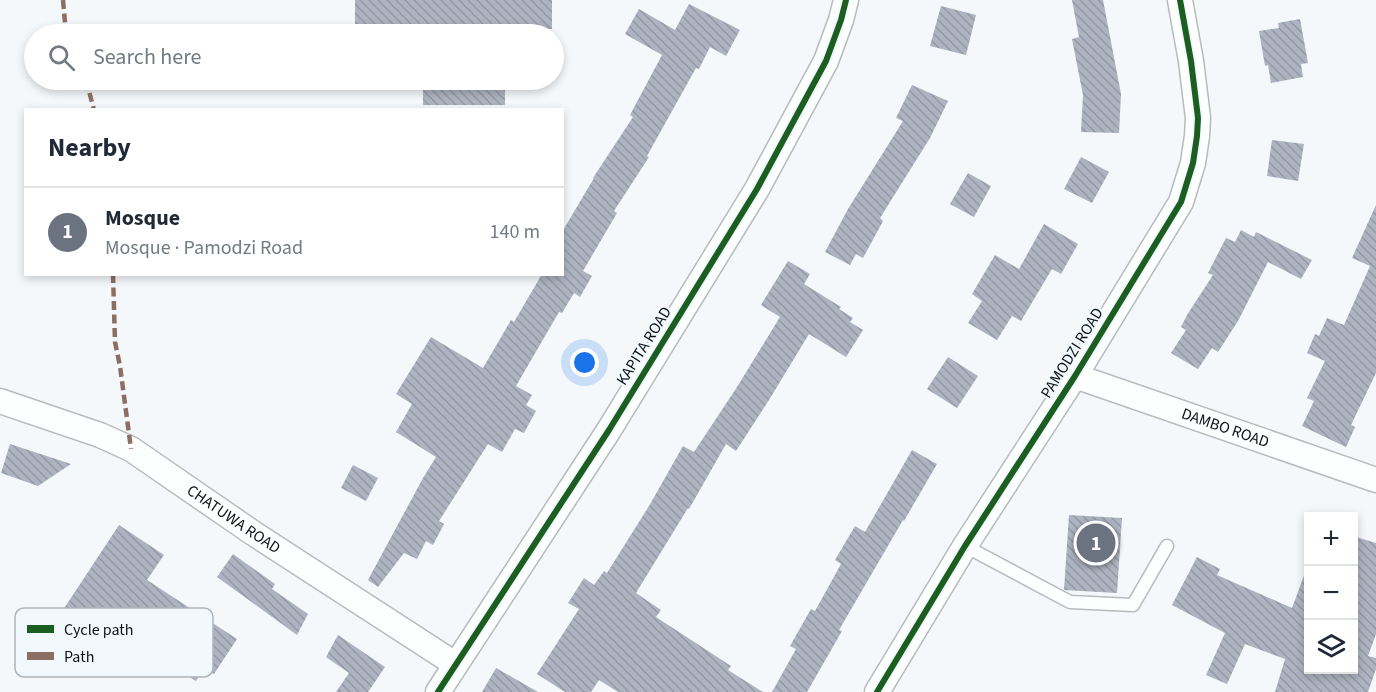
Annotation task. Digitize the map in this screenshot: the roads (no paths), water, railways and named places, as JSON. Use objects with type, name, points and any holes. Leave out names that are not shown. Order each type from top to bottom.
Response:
[{"type":"street","name":"KAPITA ROAD","points":[[438,692],[609,430],[757,189],[826,61],[846,0]]},
{"type":"street","name":"PAMODZI ROAD","points":[[877,692],[965,546],[1075,376],[1181,202],[1193,163],[1198,118],[1180,0]]},
{"type":"street","name":"DAMBO ROAD","points":[[1075,376],[1376,480]]},
{"type":"street","name":"CHATUWA ROAD","points":[[0,401],[100,435],[131,449],[254,533],[455,664]]},
{"type":"lane","points":[[965,546],[1070,602],[1133,605],[1167,546]]},
{"type":"place","name":"Mosque","points":[[1096,543]]}]
